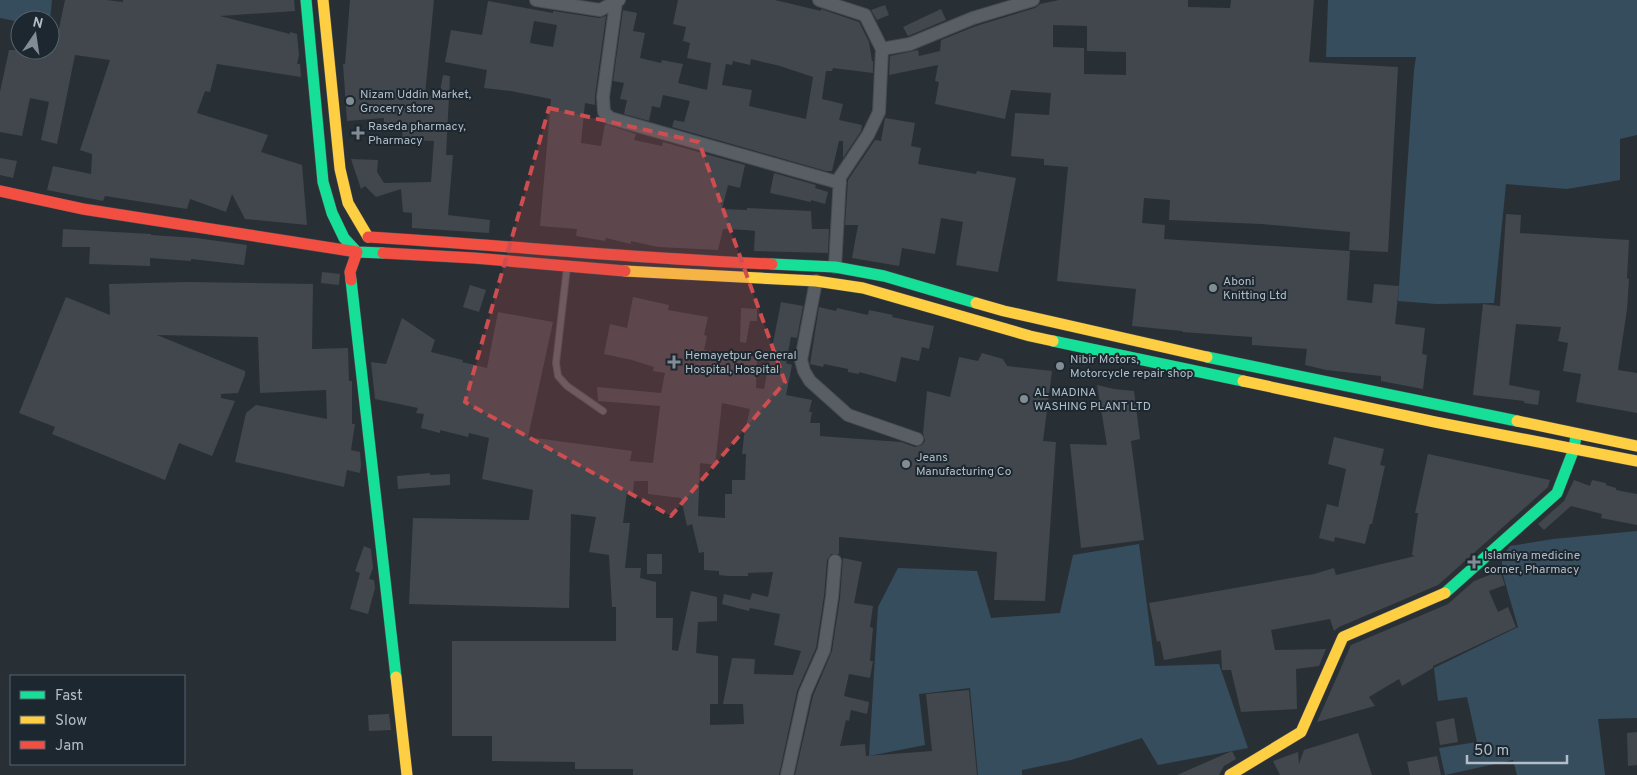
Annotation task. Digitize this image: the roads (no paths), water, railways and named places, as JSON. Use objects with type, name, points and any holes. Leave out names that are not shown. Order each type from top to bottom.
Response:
[{"type":"main road","points":[[306,0],[323,182],[332,213],[344,238],[357,252]]},
{"type":"main road","points":[[323,0],[340,169],[348,204],[368,237]]},
{"type":"main road","points":[[0,191],[83,209],[357,252],[474,258],[662,274],[816,281],[863,288],[1030,336],[1425,420],[1637,461]]},
{"type":"main road","points":[[368,237],[357,252],[350,272],[407,774],[421,775]]},
{"type":"main road","points":[[332,249],[368,237],[468,243],[671,260],[835,267],[884,276],[1004,312],[1159,347],[1637,446]]},
{"type":"main road","points":[[1030,336],[1034,318]]},
{"type":"main road","points":[[1230,775],[1300,732],[1343,637],[1444,594],[1558,493],[1574,449],[1576,434]]},
{"type":"street","points":[[536,0],[600,10],[617,1]]},
{"type":"street","points":[[819,0],[832,2],[865,15],[882,49],[880,112],[868,136],[840,177],[835,267]]},
{"type":"street","points":[[882,49],[910,44],[974,18],[1034,0]]},
{"type":"street","points":[[617,1],[603,97],[604,112],[610,118],[840,182]]},
{"type":"street","points":[[816,281],[801,360],[804,371],[810,380],[848,415],[857,420],[917,439]]},
{"type":"street","points":[[787,775],[805,693],[824,650],[835,561]]},
{"type":"lane","points":[[567,266],[556,363],[558,376],[567,386],[603,411]]},
{"type":"water","points":[[0,0],[52,0],[51,10],[10,10],[10,20],[0,18]]},
{"type":"water","points":[[1328,0],[1637,0],[1637,135],[1620,139],[1620,180],[1567,189],[1506,184],[1494,303],[1436,304],[1398,301],[1416,57],[1326,57]]},
{"type":"water","points":[[1637,531],[1637,718],[1598,719],[1605,775],[1517,775],[1513,760],[1445,775],[1439,748],[1477,742],[1467,697],[1438,701],[1434,668],[1518,627],[1502,572],[1502,557],[1510,546],[1553,539]]},
{"type":"water","points":[[1139,544],[1155,666],[1219,664],[1248,748],[1158,765],[1142,738],[1071,760],[1022,770],[1022,775],[978,775],[970,688],[919,694],[925,745],[869,756],[878,607],[898,568],[977,571],[991,618],[1060,613],[1073,555]]},
{"type":"place","name":"Nizam Uddin Market, Grocery store","points":[[350,101]]},
{"type":"place","name":"Raseda pharmacy, Pharmacy","points":[[358,133]]},
{"type":"place","name":"Aboni Knitting Ltd","points":[[1213,288]]},
{"type":"place","name":"Hemayetpur General Hospital, Hospital","points":[[674,362]]},
{"type":"place","name":"Nibir Motors, Motorcycle repair shop","points":[[1060,366]]},
{"type":"place","name":"AL MADINA WASHING PLANT LTD","points":[[1024,399]]},
{"type":"place","name":"Jeans Manufacturing Co","points":[[906,464]]},
{"type":"place","name":"Islamiya medicine corner, Pharmacy","points":[[1474,562]]}]
